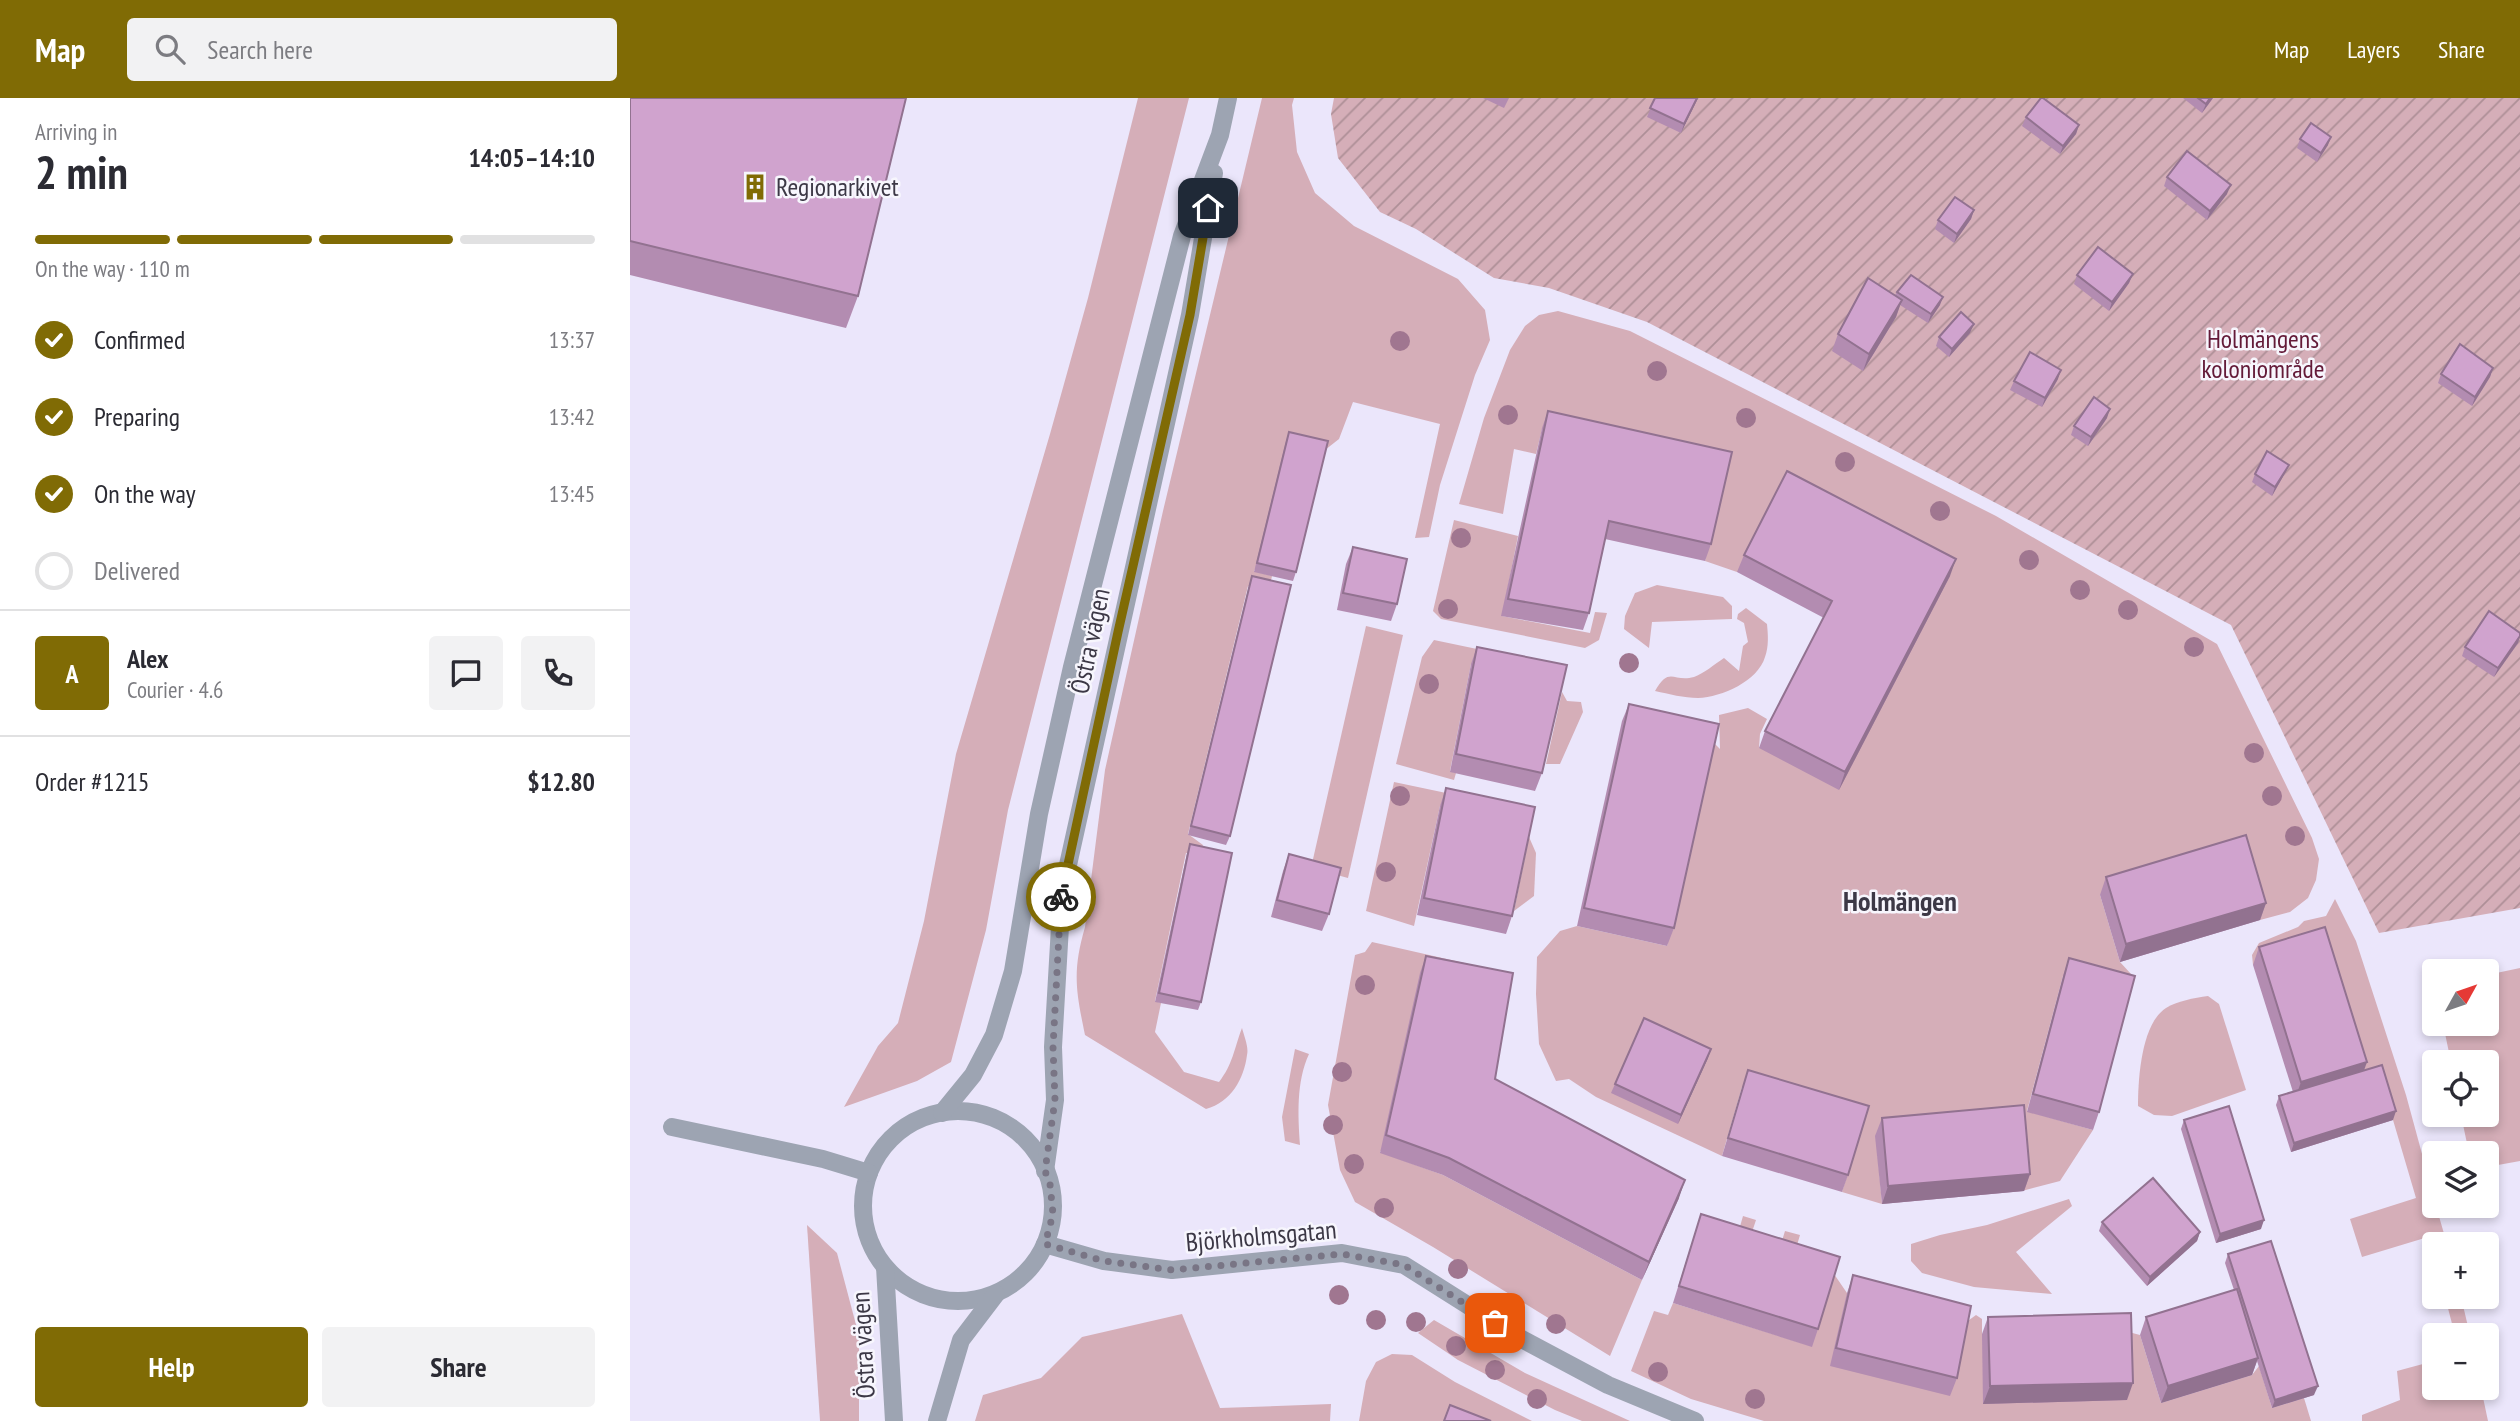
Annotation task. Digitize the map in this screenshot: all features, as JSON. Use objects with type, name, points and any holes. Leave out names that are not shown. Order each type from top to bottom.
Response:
[{"type":"street","name":"Östra vägen","points":[[1045,1171],[1055,1100],[1053,1047],[1062,892],[1190,315],[1228,98]]},
{"type":"street","name":"Östra vägen","points":[[942,1113],[973,1075],[994,1035],[1013,971],[1039,814],[1072,667],[1182,236],[1221,131]]},
{"type":"street","name":"Östra vägen","points":[[937,1421],[961,1340],[996,1294],[1026,1273],[1037,1259],[1045,1244],[1053,1214],[1050,1184],[1037,1154],[1012,1128],[996,1119],[978,1114],[942,1113],[926,1117],[898,1134],[886,1145],[869,1173],[863,1206],[864,1222],[876,1253],[885,1267],[905,1284],[928,1296],[962,1301],[996,1294]]},
{"type":"street","points":[[672,1128],[823,1158],[869,1173]]},
{"type":"street","name":"Björkholmsgatan","points":[[1045,1244],[1104,1261],[1172,1270],[1342,1254],[1404,1265],[1518,1337],[1608,1385],[1695,1421]]},
{"type":"street","name":"Östra vägen","points":[[885,1267],[894,1421]]},
{"type":"green space","points":[[1138,98],[1189,98],[1008,810],[986,930],[951,1062],[917,1081],[844,1107],[878,1046],[898,1023],[924,921],[956,754],[1088,298]]},
{"type":"green space","points":[[1262,98],[1294,98],[1292,105],[1297,152],[1315,193],[1354,226],[1458,279],[1485,310],[1490,340],[1475,375],[1440,485],[1429,537],[1415,538],[1440,424],[1353,402],[1339,439],[1325,450],[1254,571],[1272,576],[1269,590],[1248,586],[1188,834],[1203,845],[1199,855],[1186,853],[1155,1001],[1161,1003],[1155,1032],[1184,1072],[1219,1082],[1230,1063],[1242,1028],[1247,1045],[1243,1073],[1235,1088],[1223,1101],[1206,1109],[1085,1035],[1077,969],[1105,770],[1163,511]]},
{"type":"green space","name":"Holmängens koloniområde","points":[[1334,98],[2520,98],[2520,908],[2379,933],[2231,625],[1647,322],[1549,288],[1494,278],[1416,229],[1380,212],[1338,158],[1331,114]]},
{"type":"green space","points":[[1558,311],[1630,331],[1996,516],[2217,644],[2312,838],[2319,859],[2316,880],[2308,898],[2290,912],[2260,920],[2240,853],[2100,895],[2120,962],[2131,974],[2126,989],[2063,976],[2027,1111],[2093,1130],[2060,1181],[2022,1191],[1876,1136],[1882,1204],[1842,1192],[1863,1124],[1742,1087],[1722,1156],[1596,1097],[1569,1079],[1556,1081],[1539,1044],[1537,957],[1560,931],[1577,926],[1667,946],[1712,741],[1720,749],[1719,715],[1748,708],[1767,719],[1760,734],[1759,748],[1949,577],[1737,572],[1705,561],[1725,470],[1542,429],[1536,454],[1514,449],[1503,514],[1459,504],[1484,418],[1510,350],[1525,326],[1539,315]]},
{"type":"green space","points":[[1454,520],[1518,536],[1502,616],[1590,633],[1595,612],[1607,613],[1599,640],[1585,648],[1441,619],[1433,611]]},
{"type":"green space","points":[[1657,585],[1723,597],[1732,606],[1732,619],[1652,622],[1649,648],[1624,629],[1625,616],[1635,593]]},
{"type":"green space","points":[[1746,608],[1767,624],[1766,653],[1755,673],[1728,691],[1707,697],[1687,697],[1655,691],[1668,677],[1694,677],[1724,658],[1739,671],[1743,646],[1748,642],[1744,623],[1737,619],[1738,614]]},
{"type":"green space","points":[[1366,626],[1403,635],[1348,878],[1311,868]]},
{"type":"green space","points":[[1434,640],[1548,664],[1471,664],[1450,771],[1456,773],[1454,780],[1396,764],[1422,657]]},
{"type":"green space","points":[[1562,692],[1567,701],[1581,702],[1583,712],[1560,764],[1546,764]]},
{"type":"green space","points":[[1394,782],[1451,794],[1440,806],[1414,926],[1366,911]]},
{"type":"green space","points":[[1529,837],[1536,853],[1534,896],[1514,911]]},
{"type":"green space","points":[[2335,899],[2356,941],[2406,1095],[2422,1154],[2422,1218],[2439,1218],[2444,1232],[2422,1232],[2422,1239],[2362,1257],[2350,1219],[2416,1198],[2393,1120],[2361,1079],[2318,944],[2253,965],[2252,955],[2259,943],[2298,927],[2304,921],[2326,916]]},
{"type":"green space","points":[[1372,942],[1495,970],[1512,982],[1380,1152],[1443,1175],[1642,1280],[1610,1356],[1355,1202],[1340,1170],[1328,1105],[1355,955],[1365,952]]},
{"type":"green space","points":[[2520,968],[2520,1161],[2499,1165],[2499,1141],[2466,1141],[2464,1127],[2499,1127],[2499,1050],[2448,1050],[2446,1036],[2499,1036],[2499,972]]},
{"type":"green space","points":[[2208,996],[2219,1004],[2246,1090],[2172,1116],[2154,1115],[2138,1106],[2143,1053],[2151,1026],[2166,1008],[2186,1000]]},
{"type":"green space","points":[[1295,1049],[1309,1054],[1300,1087],[1300,1145],[1285,1141],[1282,1117]]},
{"type":"green space","points":[[2069,1199],[2072,1206],[2016,1252],[2052,1294],[1974,1287],[1922,1273],[1911,1261],[1911,1244],[1987,1225]]},
{"type":"green space","points":[[1743,1216],[1756,1220],[1751,1235],[1781,1244],[1785,1231],[1800,1235],[1792,1262],[1735,1244]]},
{"type":"green space","points":[[807,1225],[837,1253],[859,1336],[859,1421],[820,1421]]},
{"type":"green space","points":[[1834,1274],[1847,1293],[1965,1323],[1976,1315],[1982,1319],[1982,1334],[2125,1331],[2140,1335],[2161,1403],[2252,1375],[2259,1366],[2272,1408],[2304,1398],[2311,1421],[1764,1421],[1691,1399],[1631,1371],[1654,1311],[1668,1315],[1673,1303],[1811,1346]]},
{"type":"green space","points":[[2448,1309],[2464,1309],[2467,1323],[2452,1323]]},
{"type":"green space","points":[[1182,1314],[1220,1408],[1331,1404],[1330,1421],[975,1421],[983,1395],[1041,1378],[1082,1337]]},
{"type":"green space","points":[[1434,1320],[1525,1373],[1630,1421],[1582,1421],[1555,1410],[1458,1360],[1418,1333]]},
{"type":"green space","points":[[1392,1354],[1412,1355],[1455,1382],[1532,1421],[1359,1421],[1366,1381],[1376,1362]]},
{"type":"green space","points":[[2422,1364],[2422,1400],[2484,1400],[2488,1421],[2362,1421],[2362,1415],[2400,1400],[2397,1371]]},
{"type":"building","name":"Regionarkivet","points":[[630,98],[906,98],[858,296],[630,241]]},
{"type":"building","points":[[1655,98],[1697,98],[1684,124],[1650,108]]},
{"type":"building","points":[[2041,98],[2079,125],[2063,146],[2026,117]]},
{"type":"building","points":[[2198,98],[2210,98],[2206,104]]},
{"type":"building","points":[[2311,123],[2331,137],[2321,153],[2300,139]]},
{"type":"building","points":[[2187,151],[2231,185],[2210,211],[2167,177]]},
{"type":"building","points":[[1955,197],[1974,210],[1957,234],[1938,220]]},
{"type":"building","points":[[2098,247],[2133,274],[2112,302],[2077,275]]},
{"type":"building","points":[[1911,275],[1943,297],[1931,314],[1897,292]]},
{"type":"building","points":[[1868,278],[1902,300],[1869,354],[1838,334]]},
{"type":"building","points":[[1961,312],[1974,324],[1952,349],[1939,337]]},
{"type":"building","points":[[2460,344],[2493,368],[2475,397],[2441,374]]},
{"type":"building","points":[[2030,352],[2061,370],[2045,398],[2014,381]]},
{"type":"building","points":[[2094,397],[2110,409],[2091,437],[2074,426]]},
{"type":"building","points":[[1548,411],[1732,452],[1711,544],[1609,521],[1589,613],[1508,599]]},
{"type":"building","points":[[1289,432],[1328,441],[1296,572],[1257,563]]},
{"type":"building","points":[[2267,451],[2289,465],[2275,487],[2255,474]]},
{"type":"building","points":[[1787,471],[1956,559],[1845,772],[1765,731],[1832,601],[1744,555]]},
{"type":"building","points":[[1353,547],[1407,559],[1397,604],[1343,593]]},
{"type":"building","points":[[1252,576],[1291,585],[1230,836],[1191,826]]},
{"type":"building","points":[[2489,611],[2520,633],[2498,668],[2465,647]]},
{"type":"building","points":[[1477,647],[1567,665],[1542,773],[1456,754]]},
{"type":"building","points":[[1629,704],[1719,724],[1674,928],[1584,908]]},
{"type":"building","points":[[1446,788],[1535,807],[1512,916],[1424,898]]},
{"type":"building","points":[[2246,835],[2266,903],[2126,944],[2106,877]]},
{"type":"building","points":[[1190,844],[1232,853],[1201,1002],[1159,993]]},
{"type":"building","points":[[1289,854],[1341,868],[1329,914],[1277,900]]},
{"type":"building","points":[[2325,927],[2367,1062],[2301,1082],[2259,947]]},
{"type":"building","points":[[1426,956],[1513,973],[1495,1079],[1685,1180],[1649,1262],[1449,1158],[1386,1135]]},
{"type":"building","points":[[2069,958],[2135,976],[2099,1112],[2033,1094]]},
{"type":"building","points":[[1644,1018],[1711,1049],[1681,1115],[1615,1084]]},
{"type":"building","points":[[2382,1065],[2396,1111],[2294,1143],[2279,1096]]},
{"type":"building","points":[[1748,1070],[1869,1106],[1848,1175],[1728,1138]]},
{"type":"building","points":[[2024,1105],[2030,1174],[1888,1186],[1882,1118]]},
{"type":"building","points":[[2229,1106],[2264,1220],[2220,1234],[2184,1120]]},
{"type":"building","points":[[2153,1178],[2200,1232],[2150,1277],[2102,1222]]},
{"type":"building","points":[[1701,1214],[1840,1257],[1818,1329],[1679,1286]]},
{"type":"building","points":[[2271,1241],[2318,1386],[2275,1400],[2228,1254]]},
{"type":"building","points":[[1853,1275],[1971,1306],[1957,1378],[1836,1348]]},
{"type":"building","points":[[2237,1289],[2258,1358],[2168,1386],[2146,1317]]},
{"type":"building","points":[[2131,1313],[2133,1383],[1990,1386],[1988,1317]]},
{"type":"building","points":[[1450,1405],[1491,1421],[1444,1421]]},
{"type":"way so far","points":[[1061,897],[1053,1047],[1055,1100],[1045,1171],[1053,1199],[1053,1214],[1045,1244],[1104,1261],[1172,1270],[1342,1254],[1404,1265],[1495,1323]]},
{"type":"place","name":"Regionarkivet","points":[[755,187]]},
{"type":"district","name":"Holmängen","points":[[1900,901]]},
{"type":"route","points":[[1061,897],[1190,315],[1208,208]]}]
